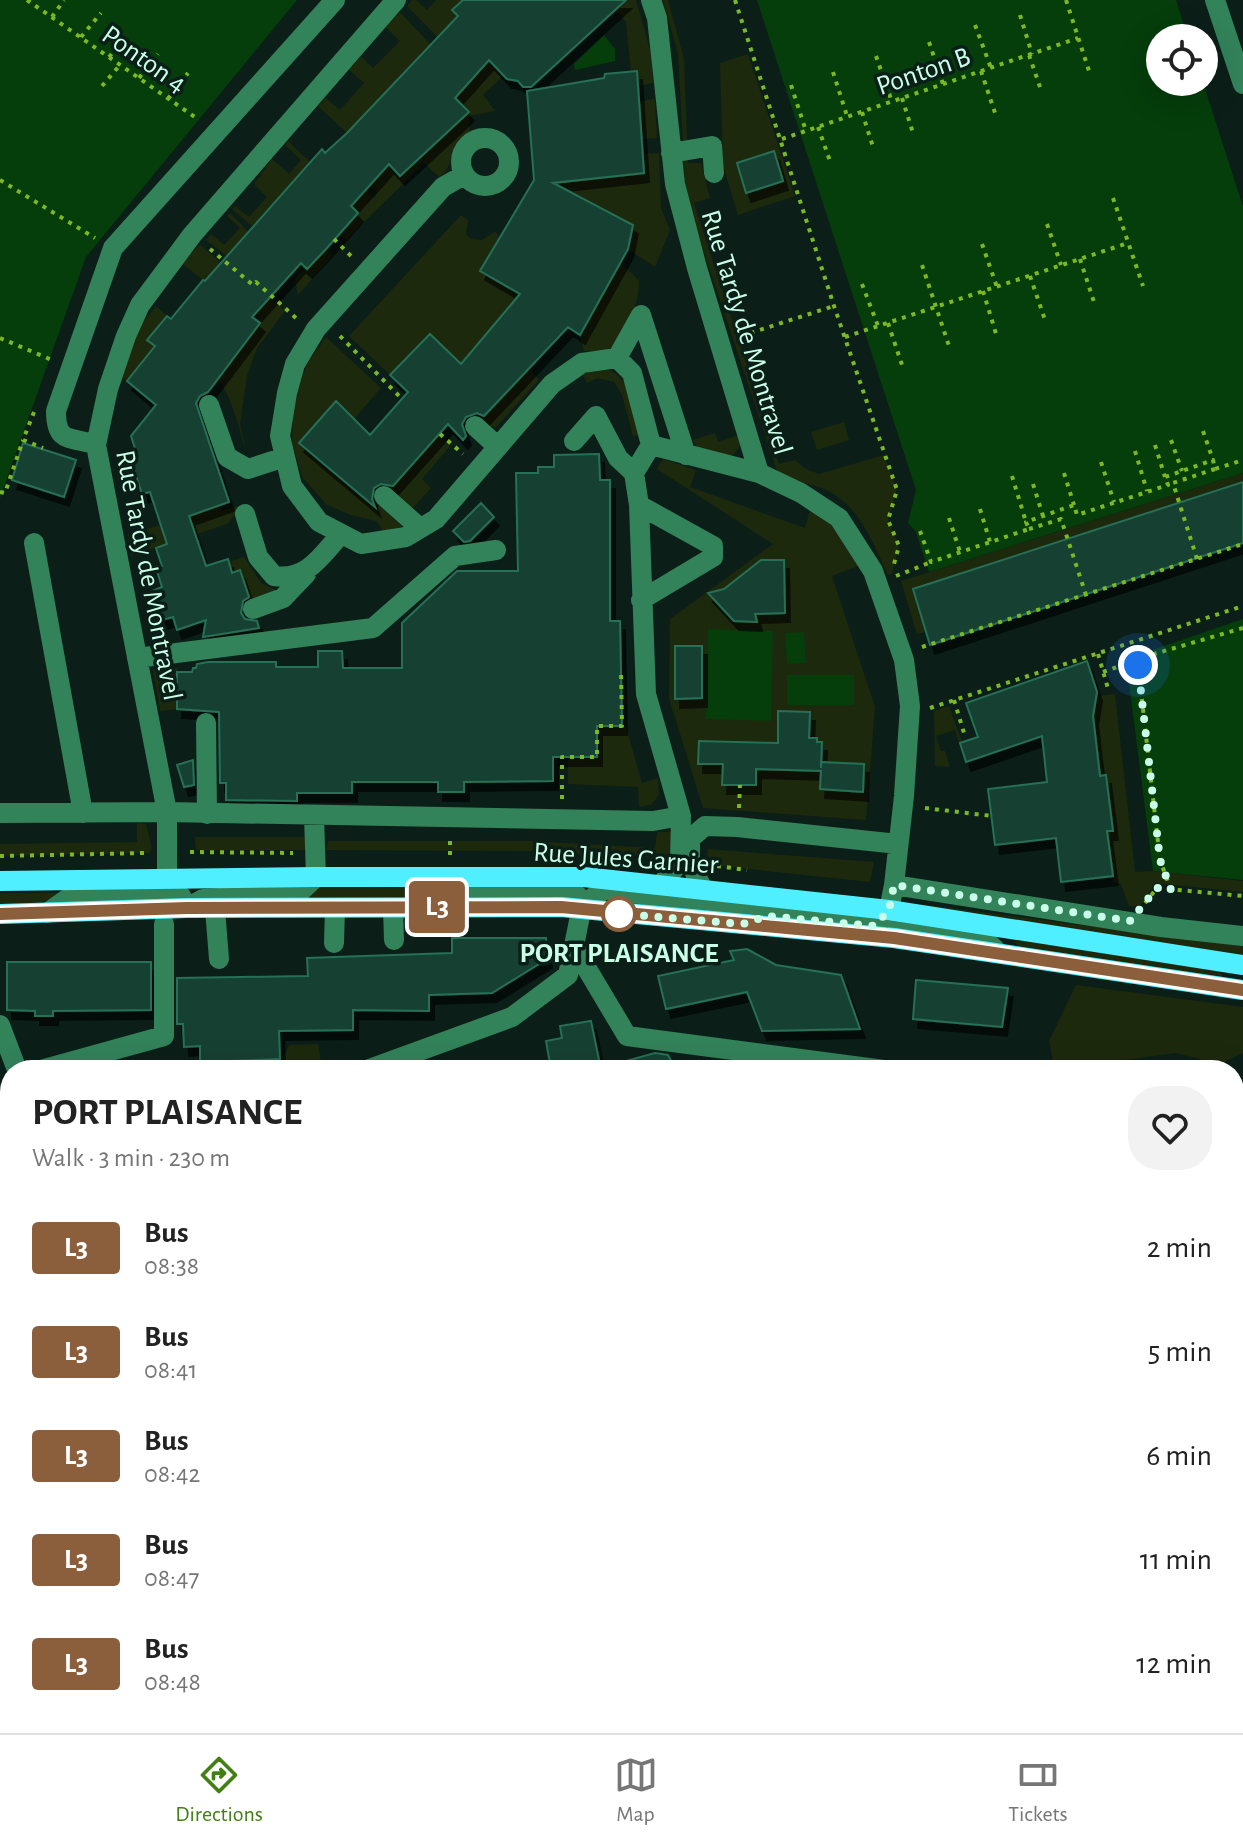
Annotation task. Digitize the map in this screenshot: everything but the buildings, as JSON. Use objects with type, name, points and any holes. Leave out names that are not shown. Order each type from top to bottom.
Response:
[{"type":"main road","name":"Rue Jules Garnier","points":[[0,881],[584,877],[889,910],[1243,965]]},
{"type":"main road","name":"Rue Jules Garnier","points":[[0,914],[187,908],[520,906],[894,938],[1243,990]]},
{"type":"street","points":[[96,445],[63,438],[56,428],[56,411],[113,248],[335,0]]},
{"type":"street","name":"Rue Tardy de Montravel","points":[[168,878],[167,812],[96,445],[108,389],[140,305],[192,235],[396,0]]},
{"type":"street","name":"Rue Tardy de Montravel","points":[[651,0],[657,18],[675,184],[759,473],[801,493],[839,518],[873,571],[904,660],[910,706],[894,885],[889,910]]},
{"type":"street","points":[[1215,0],[1243,84]]},
{"type":"street","points":[[671,153],[712,137],[714,173]]},
{"type":"street","points":[[464,175],[443,187],[316,329],[295,364],[280,436],[292,486],[319,522],[361,544],[406,537],[436,519],[552,384],[582,363],[617,358]]},
{"type":"street","points":[[617,358],[641,315],[686,455]]},
{"type":"street","points":[[617,358],[632,373],[651,445],[634,473]]},
{"type":"street","points":[[209,405],[227,457],[248,469],[285,457]]},
{"type":"street","points":[[574,441],[596,416],[618,458],[634,473],[639,505],[646,694],[681,816],[680,862],[660,886]]},
{"type":"street","points":[[475,426],[498,447]]},
{"type":"street","points":[[651,445],[759,473]]},
{"type":"street","points":[[384,496],[420,528]]},
{"type":"street","points":[[639,505],[713,546],[713,557],[641,600]]},
{"type":"street","points":[[245,514],[258,557],[274,576],[288,578],[308,571]]},
{"type":"street","points":[[253,609],[283,598],[341,534]]},
{"type":"street","points":[[34,543],[83,813]]},
{"type":"street","points":[[137,658],[373,628],[455,556],[496,550]]},
{"type":"street","points":[[206,723],[207,814]]},
{"type":"street","points":[[0,813],[167,812],[653,821],[681,816],[688,820],[690,862],[703,890]]},
{"type":"street","points":[[168,878],[167,896],[181,896],[187,908],[203,899],[299,893],[316,877],[314,816]]},
{"type":"street","points":[[691,838],[705,826],[898,844]]},
{"type":"street","points":[[425,877],[448,887],[565,888],[577,895],[581,911]]},
{"type":"street","points":[[47,913],[67,899],[153,894],[168,878]]},
{"type":"street","points":[[894,885],[1243,936]]},
{"type":"street","points":[[394,1060],[512,1017],[568,975],[581,911],[588,901],[605,889],[737,908],[768,897]]},
{"type":"street","points":[[334,943],[335,908]]},
{"type":"street","points":[[393,908],[394,940]]},
{"type":"street","points":[[215,909],[219,959]]},
{"type":"street","points":[[743,924],[767,916],[874,926],[889,910],[899,927],[987,942],[999,954]]},
{"type":"street","points":[[77,1060],[164,1036],[164,924]]},
{"type":"street","points":[[574,947],[627,1036],[808,1060]]},
{"type":"street","points":[[0,1025],[13,1060]]},
{"type":"path","name":"Ponton 4","points":[[27,0],[201,121]]},
{"type":"path","points":[[52,17],[64,0]]},
{"type":"path","points":[[735,0],[897,490],[888,520],[899,546],[893,578],[931,562],[1061,519],[1086,595]]},
{"type":"path","points":[[1066,0],[1090,74]]},
{"type":"path","points":[[81,37],[101,13]]},
{"type":"path","points":[[1020,15],[1041,90]]},
{"type":"path","points":[[975,25],[991,68]]},
{"type":"path","points":[[109,57],[128,34]]},
{"type":"path","name":"Ponton B","points":[[782,139],[1078,38]]},
{"type":"path","points":[[929,42],[943,84]]},
{"type":"path","points":[[139,78],[158,54]]},
{"type":"path","points":[[876,56],[892,102]]},
{"type":"path","points":[[102,86],[120,65]]},
{"type":"path","points":[[981,71],[995,113]]},
{"type":"path","points":[[833,72],[848,117]]},
{"type":"path","points":[[168,99],[188,73]]},
{"type":"path","points":[[791,85],[806,131]]},
{"type":"path","points":[[902,98],[913,133]]},
{"type":"path","points":[[862,112],[873,147]]},
{"type":"path","points":[[818,127],[830,161]]},
{"type":"path","points":[[0,180],[99,240]]},
{"type":"path","points":[[1113,198],[1143,286]]},
{"type":"path","points":[[1047,224],[1061,265]]},
{"type":"path","points":[[202,242],[253,285],[256,282],[298,320]]},
{"type":"path","points":[[845,337],[1128,243]]},
{"type":"path","points":[[982,244],[997,287]]},
{"type":"path","points":[[1080,259],[1094,302]]},
{"type":"path","points":[[922,265],[950,349]]},
{"type":"path","points":[[1030,276],[1045,320]]},
{"type":"path","points":[[862,284],[878,326]]},
{"type":"path","points":[[983,291],[997,337]]},
{"type":"path","points":[[720,343],[834,306]]},
{"type":"path","points":[[888,323],[902,365]]},
{"type":"path","points":[[340,336],[402,399]]},
{"type":"path","points":[[0,338],[52,360]]},
{"type":"path","points":[[1203,431],[1215,469]]},
{"type":"path","points":[[440,434],[452,444]]},
{"type":"path","points":[[3,492],[23,440]]},
{"type":"path","points":[[1171,440],[1182,471]]},
{"type":"path","points":[[1064,473],[1077,515],[1168,485],[1155,445]]},
{"type":"path","points":[[1135,451],[1148,491]]},
{"type":"path","points":[[1165,477],[1213,460]]},
{"type":"path","points":[[1197,559],[1173,483],[1243,460]]},
{"type":"path","points":[[1101,462],[1114,502]]},
{"type":"path","points":[[1012,476],[1029,529]]},
{"type":"path","points":[[1033,484],[1043,516]]},
{"type":"path","points":[[1026,522],[1074,505]]},
{"type":"path","points":[[980,509],[990,542]]},
{"type":"path","points":[[949,518],[960,552]]},
{"type":"path","points":[[920,531],[931,562]]},
{"type":"path","points":[[916,649],[1243,544]]},
{"type":"path","points":[[927,709],[1243,606]]},
{"type":"path","points":[[1103,672],[1243,628]]},
{"type":"path","points":[[1098,654],[1109,692]]},
{"type":"path","points":[[1154,654],[1155,659],[1138,665],[1160,860],[1171,890]]},
{"type":"path","points":[[562,776],[562,757],[597,757],[597,726],[622,726],[621,667]]},
{"type":"path","points":[[954,700],[964,733]]},
{"type":"path","points":[[739,810],[740,785]]},
{"type":"path","points":[[923,808],[992,816]]},
{"type":"path","points":[[187,852],[304,853]]},
{"type":"path","points":[[0,856],[149,853]]},
{"type":"path","points":[[1130,921],[1157,888],[1243,896]]},
{"type":"shaded area","points":[[0,0],[297,0],[86,257],[0,498]]},
{"type":"shaded area","points":[[412,0],[427,10],[436,0],[463,0],[452,10],[488,50],[487,57],[503,76],[483,95],[495,111],[469,116],[470,134],[458,145],[440,178],[424,163],[346,240],[339,234],[358,213],[351,206],[366,190],[374,198],[377,193],[360,176],[386,161],[401,176],[469,112],[455,98],[475,75],[407,6]]},
{"type":"shaded area","points":[[608,0],[636,0],[651,53],[653,83],[638,86],[637,71],[631,71],[626,22]]},
{"type":"shaded area","points":[[663,0],[668,0],[684,59],[688,163],[701,163],[710,198],[694,203],[779,464],[795,460],[819,474],[884,455],[897,490],[888,520],[899,546],[892,574],[888,575],[858,518],[841,499],[777,471],[690,210],[685,179],[678,54]]},
{"type":"shaded area","points":[[757,0],[1176,0],[1184,24],[1146,24],[1146,96],[1208,96],[1243,206],[1243,473],[929,572],[916,532],[908,523],[916,490]]},
{"type":"shaded area","points":[[400,12],[430,44],[347,133],[318,106],[326,98],[340,110],[364,83],[349,70],[361,56],[373,68],[400,41],[385,27]]},
{"type":"shaded area","points":[[604,35],[615,49],[615,61],[575,70],[574,64]]},
{"type":"shaded area","points":[[748,54],[795,196],[738,215],[723,166],[720,63]]},
{"type":"shaded area","points":[[655,99],[657,138],[642,139],[639,101]]},
{"type":"shaded area","points":[[288,141],[310,162],[252,226],[232,209],[235,206],[249,217],[267,197],[254,184],[272,159],[289,174],[301,160],[285,145]]},
{"type":"shaded area","points":[[659,153],[661,208],[670,230],[655,267],[628,249],[633,225],[536,177],[644,173],[643,154]]},
{"type":"shaded area","points":[[230,213],[248,231],[227,256],[206,240],[211,234],[224,245],[240,228],[227,216]]},
{"type":"shaded area","points":[[461,215],[468,220],[466,234],[471,239],[482,240],[496,231],[499,239],[481,271],[517,293],[542,300],[461,364],[430,334],[390,375],[349,336]]},
{"type":"shaded area","points":[[200,245],[263,299],[266,295],[285,311],[257,348],[247,376],[240,424],[246,450],[229,399],[213,375],[237,354],[260,323],[181,263]]},
{"type":"shaded area","points":[[326,249],[333,255],[298,295],[295,279]]},
{"type":"shaded area","points":[[621,262],[639,281],[632,315],[617,347],[584,351],[580,335]]},
{"type":"shaded area","points":[[156,306],[167,316],[147,340],[155,346],[127,381],[119,375],[137,330]]},
{"type":"shaded area","points":[[326,337],[381,388],[354,419],[335,401],[300,444],[375,507],[378,503],[403,527],[383,531],[376,521],[327,505],[303,478],[292,443],[293,411],[307,364]]},
{"type":"shaded area","points":[[528,367],[539,380],[495,428],[480,420]]},
{"type":"shaded area","points":[[597,368],[608,370],[624,382],[640,435],[633,436],[622,395],[614,382],[598,378],[587,383],[583,374]]},
{"type":"shaded area","points":[[844,422],[849,440],[817,450],[811,432]]},
{"type":"shaded area","points":[[715,433],[718,442],[738,435],[740,447],[731,456],[698,449],[693,440]]},
{"type":"shaded area","points":[[438,435],[450,446],[422,479],[431,488],[412,509],[390,489]]},
{"type":"shaded area","points":[[663,459],[696,470],[690,487],[805,528],[810,510],[832,521],[858,566],[832,576],[875,707],[866,820],[703,808],[669,698],[670,619],[773,544],[657,469]]},
{"type":"shaded area","points":[[1243,473],[1243,482],[913,589],[926,632],[917,634],[901,581]]},
{"type":"shaded area","points":[[259,501],[243,506],[227,524],[131,556],[128,535],[219,506],[221,511]]},
{"type":"shaded area","points":[[244,557],[261,583],[283,593],[251,603],[240,571],[232,573],[229,562]]},
{"type":"shaded area","points":[[1243,619],[1243,880],[1153,871],[1126,659]]},
{"type":"shaded area","points":[[708,629],[773,631],[771,721],[706,719]]},
{"type":"shaded area","points":[[804,632],[806,663],[787,664],[785,633]]},
{"type":"shaded area","points":[[177,668],[177,709],[160,711],[153,669]]},
{"type":"shaded area","points":[[787,675],[854,675],[854,705],[787,705]]},
{"type":"shaded area","points":[[1115,694],[1135,872],[1153,871],[1243,881],[1243,892],[1155,883],[1140,906],[1129,906],[1121,884],[1113,883],[1107,831],[1112,831],[1106,775],[1100,776],[1090,731],[1038,738],[1031,719],[1099,696]]},
{"type":"shaded area","points":[[949,706],[962,742],[959,743],[955,730],[936,736],[950,767],[935,766],[934,711]]},
{"type":"shaded area","points":[[597,726],[626,727],[642,783],[658,778],[659,795],[651,805],[639,807],[638,787],[568,784],[568,757],[597,757]]},
{"type":"shaded area","points":[[137,823],[146,824],[152,849],[149,853],[0,856],[0,844],[137,842]]},
{"type":"shaded area","points":[[657,832],[671,832],[671,858],[526,851],[326,850],[328,841],[530,841],[655,848]]},
{"type":"shaded area","points":[[195,837],[305,837],[305,850],[196,850]]},
{"type":"shaded area","points":[[708,849],[874,862],[870,882],[712,865]]},
{"type":"shaded area","points":[[319,886],[415,888],[471,897],[299,901]]},
{"type":"shaded area","points":[[0,893],[64,893],[28,908],[0,908]]},
{"type":"shaded area","points":[[920,904],[1243,946],[1243,961],[921,909]]},
{"type":"shaded area","points":[[1012,937],[1216,967],[1224,978],[1019,948]]},
{"type":"shaded area","points":[[1076,985],[1243,1007],[1243,1053],[1229,1060],[1201,1060],[1175,1053],[1125,1060],[1053,1060],[1049,1041]]},
{"type":"shaded area","points":[[318,1044],[321,1060],[283,1060],[289,1045]]},
{"type":"pier","points":[[1208,96],[1210,96],[1243,193],[1243,206]]},
{"type":"bus line","name":"L3","points":[[0,914],[187,908],[561,907],[894,938],[1243,990]]},
{"type":"place","name":"PORT PLAISANCE","points":[[619,914]]},
{"type":"route","points":[[619,914],[610,913],[743,924],[767,916],[874,926],[889,910],[894,885],[1130,921],[1157,888],[1171,890],[1160,860],[1138,665]]}]
